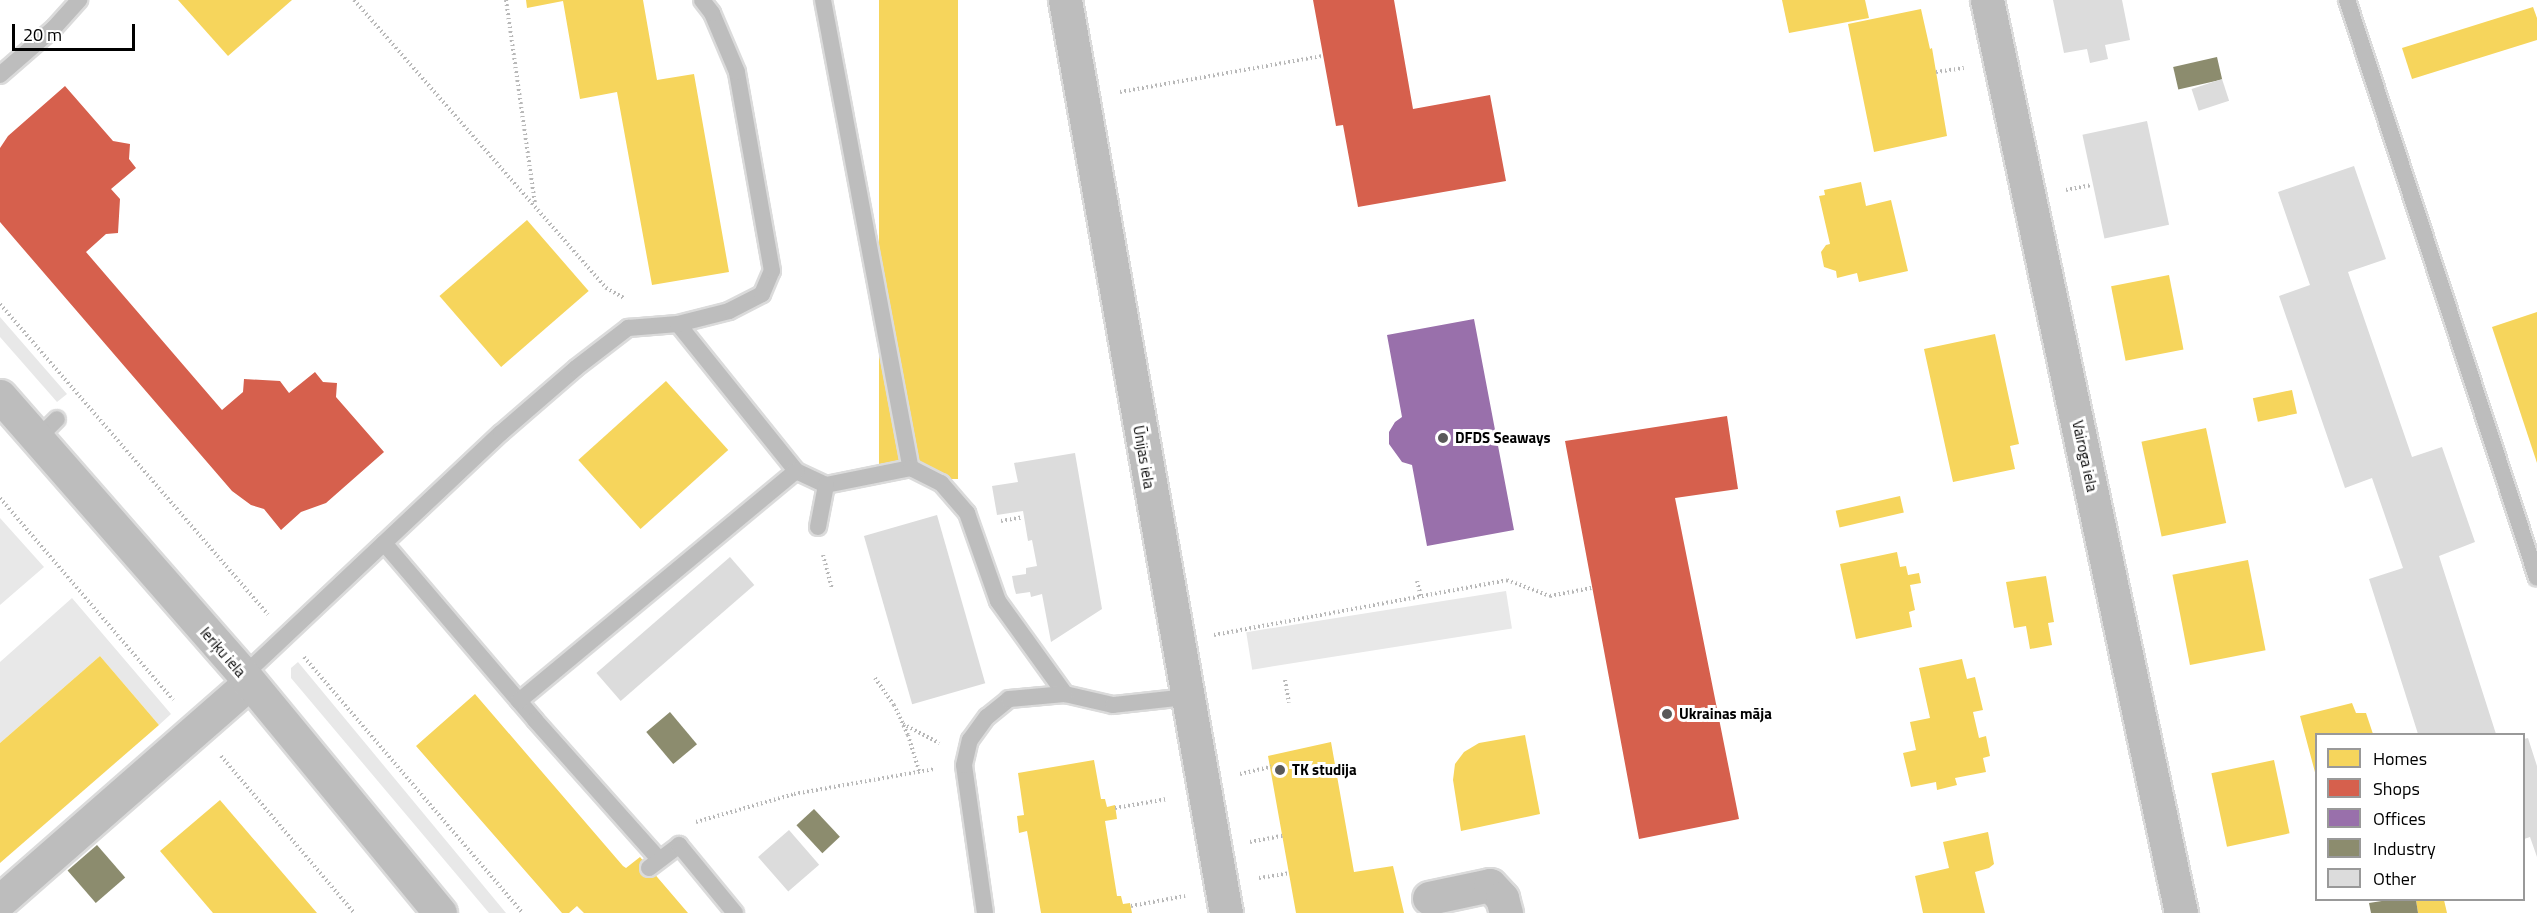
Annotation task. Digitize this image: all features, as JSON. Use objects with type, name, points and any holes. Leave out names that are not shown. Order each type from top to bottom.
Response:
[{"type":"street","name":"Ūnijas iela","points":[[1065,0],[1226,913]]},
{"type":"street","name":"Vairoga iela","points":[[1987,0],[2181,913]]},
{"type":"street","name":"Ieriķu iela","points":[[0,396],[47,429],[246,679],[440,913]]},
{"type":"street","points":[[0,901],[246,679]]},
{"type":"street","points":[[1429,898],[1490,885],[1502,898],[1506,913]]},
{"type":"lane","points":[[0,75],[54,28],[79,0]]},
{"type":"lane","points":[[246,679],[286,635],[501,433],[576,368],[628,328],[678,324],[729,311],[762,294],[772,271],[738,72],[712,13],[702,0]]},
{"type":"lane","points":[[823,0],[910,468]]},
{"type":"lane","points":[[2347,0],[2537,579]]},
{"type":"lane","points":[[678,324],[796,471],[826,485],[910,468],[941,483],[967,513],[998,601],[1065,694]]},
{"type":"lane","points":[[519,701],[796,471]]},
{"type":"lane","points":[[818,527],[826,485]]},
{"type":"lane","points":[[384,543],[654,864],[679,845],[735,913]]},
{"type":"lane","points":[[985,913],[964,765],[970,740],[987,717],[1009,699],[1065,694],[1113,705],[1187,697]]},
{"type":"path","points":[[354,0],[606,288],[625,298],[636,300]]},
{"type":"path","points":[[506,0],[535,205]]},
{"type":"path","points":[[1110,94],[1323,56]]},
{"type":"path","points":[[0,304],[523,913]]},
{"type":"path","points":[[1207,636],[1507,580],[1550,596],[1591,588]]},
{"type":"path","points":[[1417,581],[1420,596]]},
{"type":"path","points":[[692,823],[794,794],[919,771],[903,723],[894,705],[875,678]]},
{"type":"path","points":[[1285,680],[1289,703]]},
{"type":"path","points":[[903,723],[936,740],[964,765]]},
{"type":"path","points":[[1254,771],[1271,767]]},
{"type":"path","points":[[1115,808],[1177,798]]},
{"type":"path","points":[[1271,876],[1288,873]]},
{"type":"path","points":[[1131,906],[1194,894]]},
{"type":"shaded area","points":[[0,317],[67,394],[57,402],[0,337]]},
{"type":"shaded area","points":[[0,518],[44,567],[0,605]]},
{"type":"shaded area","points":[[1506,591],[1512,629],[1252,670],[1246,632]]},
{"type":"shaded area","points":[[72,598],[171,714],[159,725],[100,656],[0,743],[0,662]]},
{"type":"shaded area","points":[[298,662],[506,913],[489,913],[291,678],[291,668]]},
{"type":"building: Homes","points":[[178,0],[292,0],[228,56]]},
{"type":"building: Homes","points":[[526,0],[643,0],[657,80],[694,74],[729,272],[652,285],[617,92],[580,99],[563,1],[527,8]]},
{"type":"building: Homes","points":[[879,0],[958,0],[958,479],[879,479]]},
{"type":"building: Homes","points":[[1782,0],[1865,0],[1869,18],[1789,33]]},
{"type":"building: Homes","points":[[2533,7],[2537,18],[2537,40],[2412,79],[2402,48]]},
{"type":"building: Homes","points":[[1921,9],[1930,49],[1932,48],[1947,136],[1874,152],[1848,24]]},
{"type":"building: Homes","points":[[1861,182],[1866,206],[1891,200],[1908,271],[1859,282],[1857,273],[1837,278],[1836,271],[1824,267],[1821,252],[1826,245],[1830,244],[1819,196],[1825,195],[1824,190]]},
{"type":"building: Homes","points":[[527,220],[589,291],[501,367],[439,296]]},
{"type":"building: Homes","points":[[2169,275],[2184,350],[2126,361],[2111,286]]},
{"type":"building: Homes","points":[[2537,312],[2537,463],[2492,327]]},
{"type":"building: Homes","points":[[1995,334],[2019,444],[2010,446],[2015,469],[1953,482],[1924,349]]},
{"type":"building: Homes","points":[[666,381],[728,450],[641,529],[578,460]]},
{"type":"building: Homes","points":[[2292,390],[2297,413],[2258,422],[2253,398]]},
{"type":"building: Homes","points":[[2206,428],[2226,523],[2162,537],[2141,442]]},
{"type":"building: Homes","points":[[1900,496],[1904,513],[1840,527],[1836,511]]},
{"type":"building: Homes","points":[[1897,552],[1900,567],[1906,566],[1908,575],[1919,573],[1921,583],[1910,585],[1915,610],[1909,612],[1912,627],[1856,639],[1840,564]]},
{"type":"building: Homes","points":[[2248,560],[2266,650],[2190,665],[2172,575]]},
{"type":"building: Homes","points":[[2046,576],[2054,622],[2048,623],[2052,645],[2030,649],[2026,626],[2014,628],[2006,582]]},
{"type":"building: Homes","points":[[100,656],[159,725],[0,863],[0,743]]},
{"type":"building: Homes","points":[[1962,659],[1967,679],[1975,677],[1983,710],[1973,712],[1979,738],[1986,736],[1990,756],[1983,758],[1986,772],[1955,778],[1957,785],[1937,790],[1936,782],[1911,787],[1903,753],[1916,750],[1910,722],[1930,718],[1919,668]]},
{"type":"building: Homes","points":[[475,694],[623,866],[626,868],[640,857],[688,913],[584,913],[577,906],[569,913],[562,913],[416,746]]},
{"type":"building: Homes","points":[[2352,703],[2356,713],[2366,713],[2373,733],[2315,733],[2315,772],[2300,716]]},
{"type":"building: Homes","points":[[1525,735],[1540,814],[1461,831],[1453,780],[1455,764],[1464,752],[1479,743]]},
{"type":"building: Homes","points":[[1331,742],[1354,872],[1393,866],[1404,913],[1296,913],[1268,756]]},
{"type":"building: Homes","points":[[1094,760],[1101,799],[1105,799],[1107,807],[1115,805],[1117,819],[1105,821],[1117,896],[1121,896],[1123,904],[1130,903],[1132,913],[1041,913],[1027,831],[1019,833],[1017,816],[1024,815],[1018,773]]},
{"type":"building: Homes","points":[[2274,760],[2290,833],[2227,847],[2211,773]]},
{"type":"building: Homes","points":[[220,800],[317,913],[213,913],[160,851]]},
{"type":"building: Homes","points":[[1988,832],[1994,864],[1975,872],[1985,913],[1923,913],[1915,876],[1949,868],[1943,842]]},
{"type":"building: Homes","points":[[2416,901],[2444,901],[2447,913],[2418,913]]},
{"type":"building: Shops","points":[[1313,0],[1394,0],[1413,109],[1490,95],[1506,181],[1358,207],[1343,125],[1336,126]]},
{"type":"building: Shops","points":[[65,86],[113,141],[130,144],[129,159],[136,168],[111,189],[120,199],[118,233],[106,234],[86,252],[222,410],[243,392],[244,379],[280,381],[289,393],[315,372],[323,382],[337,383],[336,397],[384,452],[326,503],[301,512],[281,530],[264,509],[251,505],[232,491],[0,222],[0,148],[8,136]]},
{"type":"building: Shops","name":"Ukrainas māja","points":[[1727,416],[1738,489],[1675,498],[1739,819],[1639,839],[1565,441]]},
{"type":"building: Offices","name":"DFDS Seaways","points":[[1474,319],[1514,530],[1427,546],[1412,465],[1402,462],[1389,444],[1389,432],[1395,422],[1402,417],[1387,335]]},
{"type":"building: Industry","points":[[2217,57],[2222,79],[2178,90],[2173,67]]},
{"type":"building: Industry","points":[[670,712],[697,744],[673,764],[646,732]]},
{"type":"building: Industry","points":[[814,809],[840,837],[822,853],[796,825]]},
{"type":"building: Industry","points":[[97,845],[125,877],[96,903],[68,871]]},
{"type":"building: Industry","points":[[2416,901],[2418,913],[2371,913],[2369,903]]},
{"type":"building: Other","points":[[2053,0],[2122,0],[2130,40],[2105,45],[2108,59],[2090,63],[2087,49],[2064,53]]},
{"type":"building: Other","points":[[2222,79],[2229,101],[2199,111],[2192,89]]},
{"type":"building: Other","points":[[2147,121],[2169,225],[2104,238],[2082,135]]},
{"type":"building: Other","points":[[2354,166],[2386,259],[2348,272],[2412,457],[2442,447],[2475,542],[2439,556],[2496,733],[2418,733],[2369,579],[2403,568],[2372,478],[2345,488],[2279,296],[2310,285],[2278,192]]},
{"type":"building: Other","points":[[1075,453],[1102,609],[1051,642],[1042,594],[1031,597],[1030,592],[1016,594],[1014,587],[1012,576],[1026,574],[1026,568],[1037,566],[1032,540],[1028,541],[1023,511],[997,515],[992,486],[1018,482],[1014,463]]},
{"type":"building: Other","points":[[937,515],[985,683],[912,704],[864,536]]},
{"type":"building: Other","points":[[730,557],[754,585],[621,701],[596,673]]},
{"type":"building: Other","points":[[2528,738],[2537,766],[2537,857],[2530,837],[2525,839],[2525,739]]},
{"type":"building: Other","points":[[789,830],[819,865],[788,892],[758,857]]},
{"type":"place","name":"DFDS Seaways","points":[[1443,438]]},
{"type":"place","name":"Ukrainas māja","points":[[1667,714]]},
{"type":"place","name":"TK studija","points":[[1280,770]]}]
